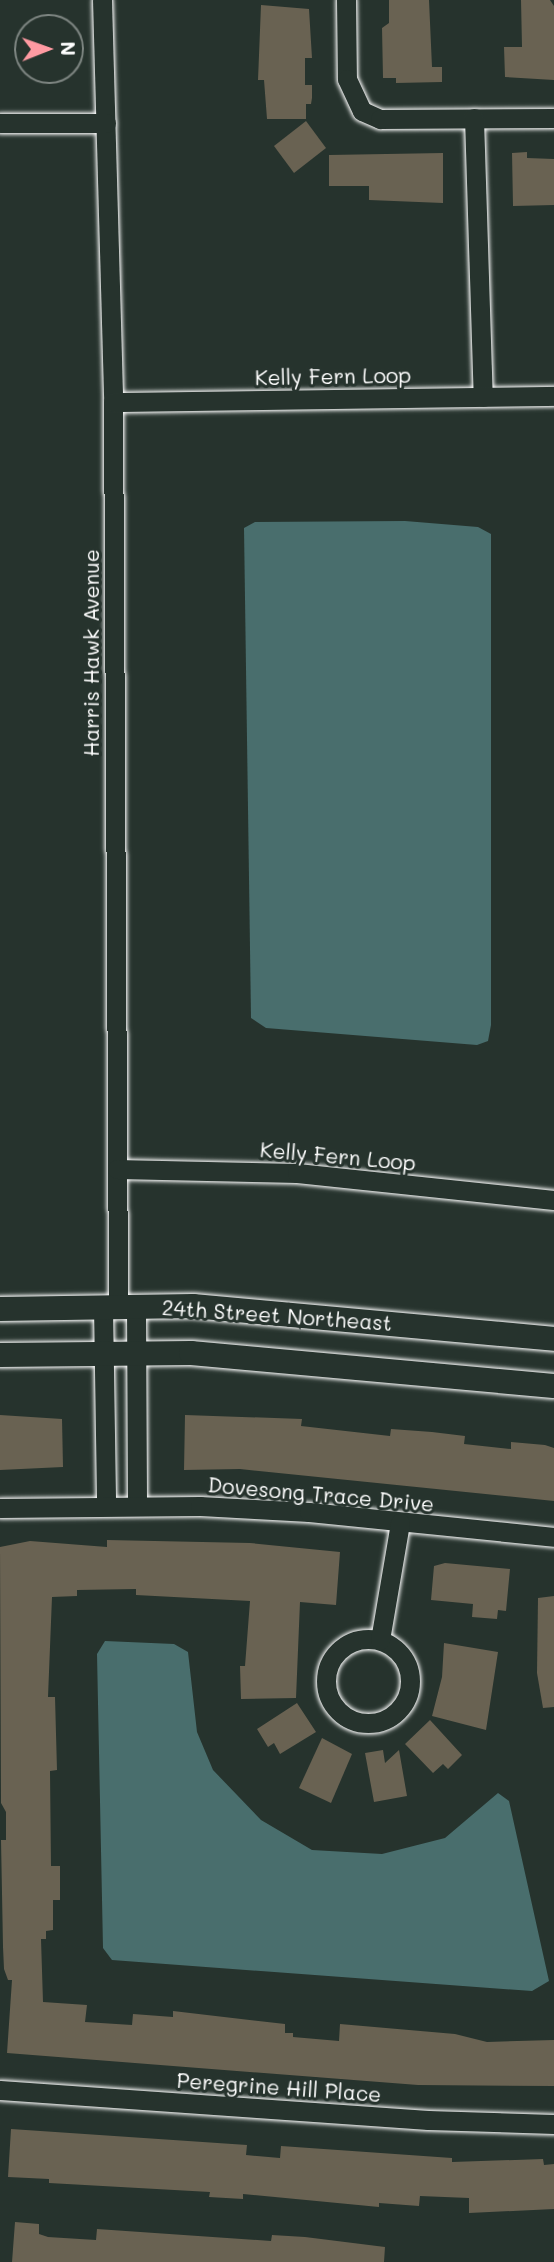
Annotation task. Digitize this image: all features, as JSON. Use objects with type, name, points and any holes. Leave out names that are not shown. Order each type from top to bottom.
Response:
[{"type":"street","name":"Harris Hawk Avenue","points":[[102,0],[113,402],[119,1307]]},
{"type":"street","points":[[346,0],[347,79],[351,96],[362,111],[380,119],[554,118]]},
{"type":"street","points":[[474,118],[483,397]]},
{"type":"street","points":[[0,123],[106,123]]},
{"type":"street","name":"Kelly Fern Loop","points":[[113,402],[554,396]]},
{"type":"street","name":"Kelly Fern Loop","points":[[117,1169],[297,1173],[554,1200]]},
{"type":"street","points":[[119,1307],[137,1353],[137,1506]]},
{"type":"street","points":[[106,1506],[104,1353],[119,1307]]},
{"type":"street","name":"24th Street Northeast","points":[[0,1309],[119,1307],[336,1317],[554,1339]]},
{"type":"street","name":"24th Street Northeast","points":[[0,1355],[137,1353],[331,1363],[554,1385]]},
{"type":"street","name":"Dovesong Trace Drive","points":[[0,1508],[137,1506],[309,1512],[554,1537]]},
{"type":"street","points":[[380,1640],[400,1523]]},
{"type":"street","points":[[380,1640],[402,1656],[409,1668],[408,1696],[390,1717],[363,1723],[338,1711],[330,1700],[327,1672],[332,1659],[352,1641],[380,1640]]},
{"type":"street","name":"Peregrine Hill Place","points":[[0,2090],[442,2121],[554,2124]]},
{"type":"water","points":[[405,521],[478,527],[491,534],[491,1025],[488,1041],[477,1045],[266,1028],[251,1018],[244,528],[255,522]]},
{"type":"water","points":[[105,1641],[174,1644],[188,1652],[197,1732],[213,1770],[261,1820],[312,1850],[382,1854],[445,1838],[498,1793],[509,1801],[549,1981],[532,1991],[112,1960],[103,1948],[97,1654]]},
{"type":"building","points":[[389,0],[429,0],[432,67],[442,67],[442,82],[396,83],[396,78],[383,78],[382,28],[389,23]]},
{"type":"building","points":[[521,0],[550,0],[554,6],[554,80],[505,77],[504,47],[522,47]]},
{"type":"building","points":[[261,5],[309,9],[312,58],[305,58],[305,85],[312,85],[312,98],[311,104],[306,104],[306,119],[267,119],[264,80],[258,80]]},
{"type":"building","points":[[306,121],[326,148],[294,173],[274,146]]},
{"type":"building","points":[[527,152],[527,158],[554,159],[554,205],[513,206],[512,153]]},
{"type":"building","points":[[443,153],[443,203],[369,200],[369,186],[329,186],[329,155]]},
{"type":"building","points":[[0,1415],[62,1419],[63,1467],[0,1470]]},
{"type":"building","points":[[185,1415],[302,1419],[301,1426],[390,1436],[391,1429],[432,1432],[465,1436],[464,1444],[511,1449],[511,1442],[545,1445],[554,1448],[554,1501],[240,1469],[184,1470]]},
{"type":"building","points":[[107,1540],[250,1543],[340,1552],[336,1605],[300,1602],[296,1698],[241,1699],[240,1666],[245,1666],[250,1601],[136,1595],[136,1589],[77,1590],[77,1596],[52,1597],[48,1697],[55,1697],[57,1770],[50,1771],[51,1866],[60,1866],[60,1900],[53,1900],[53,1930],[46,1931],[46,1939],[41,1939],[43,2002],[87,2005],[85,2022],[132,2025],[133,2014],[173,2017],[173,2011],[285,2024],[285,2033],[293,2033],[293,2037],[339,2041],[340,2024],[455,2034],[487,2042],[554,2040],[554,2086],[418,2085],[7,2053],[12,1980],[8,1980],[4,1969],[3,1947],[1,1840],[6,1840],[6,1812],[1,1803],[0,1547],[30,1541],[107,1547]]},
{"type":"building","points":[[445,1563],[510,1569],[506,1611],[498,1610],[497,1619],[472,1617],[473,1604],[431,1600],[434,1566]]},
{"type":"building","points":[[554,1596],[554,1707],[543,1708],[537,1673],[538,1598]]},
{"type":"building","points":[[444,1643],[498,1652],[486,1730],[432,1716],[442,1677]]},
{"type":"building","points":[[297,1703],[316,1732],[280,1754],[274,1743],[268,1747],[257,1729]]},
{"type":"building","points":[[430,1720],[462,1755],[448,1769],[443,1764],[433,1773],[405,1744]]},
{"type":"building","points":[[322,1738],[352,1754],[331,1803],[299,1788]]},
{"type":"building","points":[[383,1750],[385,1763],[399,1750],[407,1796],[374,1802],[365,1753]]},
{"type":"building","points":[[11,2129],[247,2145],[246,2155],[280,2158],[281,2146],[452,2158],[452,2162],[543,2159],[544,2165],[554,2164],[554,2209],[469,2213],[469,2198],[420,2196],[419,2206],[379,2203],[379,2207],[243,2194],[243,2199],[209,2197],[210,2192],[49,2183],[49,2179],[8,2177]]},
{"type":"building","points":[[15,2222],[39,2224],[39,2234],[48,2237],[96,2240],[97,2229],[271,2241],[272,2235],[305,2237],[385,2247],[384,2262],[12,2262]]}]
